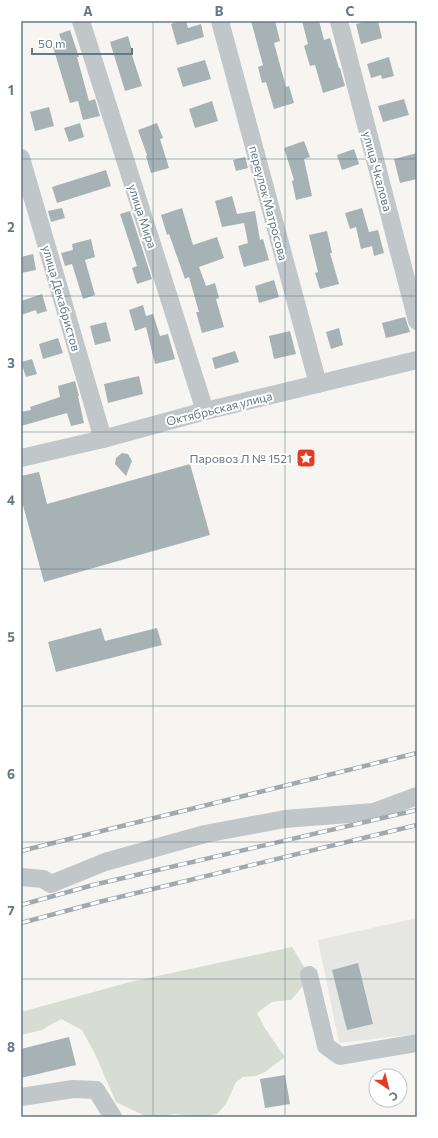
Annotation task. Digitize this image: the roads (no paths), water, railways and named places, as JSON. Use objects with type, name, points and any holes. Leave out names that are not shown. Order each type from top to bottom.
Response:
[{"type":"street","name":"улица Мира","points":[[81,21],[205,411]]},
{"type":"street","name":"переулок Матросова","points":[[220,21],[318,384]]},
{"type":"street","name":"улица Чкалова","points":[[339,21],[417,321]]},
{"type":"street","name":"улица Декабристов","points":[[21,158],[103,438]]},
{"type":"street","name":"Октябрьская улица","points":[[21,458],[205,411],[417,360]]},
{"type":"street","points":[[21,877],[42,879],[51,884],[105,862],[205,834],[285,819],[374,812],[417,796]]},
{"type":"street","points":[[309,975],[326,1046],[340,1056],[417,1043]]},
{"type":"street","points":[[21,1097],[73,1089],[96,1090],[113,1117]]},
{"type":"railway","points":[[21,851],[417,753]]},
{"type":"railway","points":[[21,905],[93,885],[417,810]]},
{"type":"railway","points":[[21,923],[99,902],[417,825]]},
{"type":"place","name":"Паровоз Л № 1521","points":[[306,458]]}]
